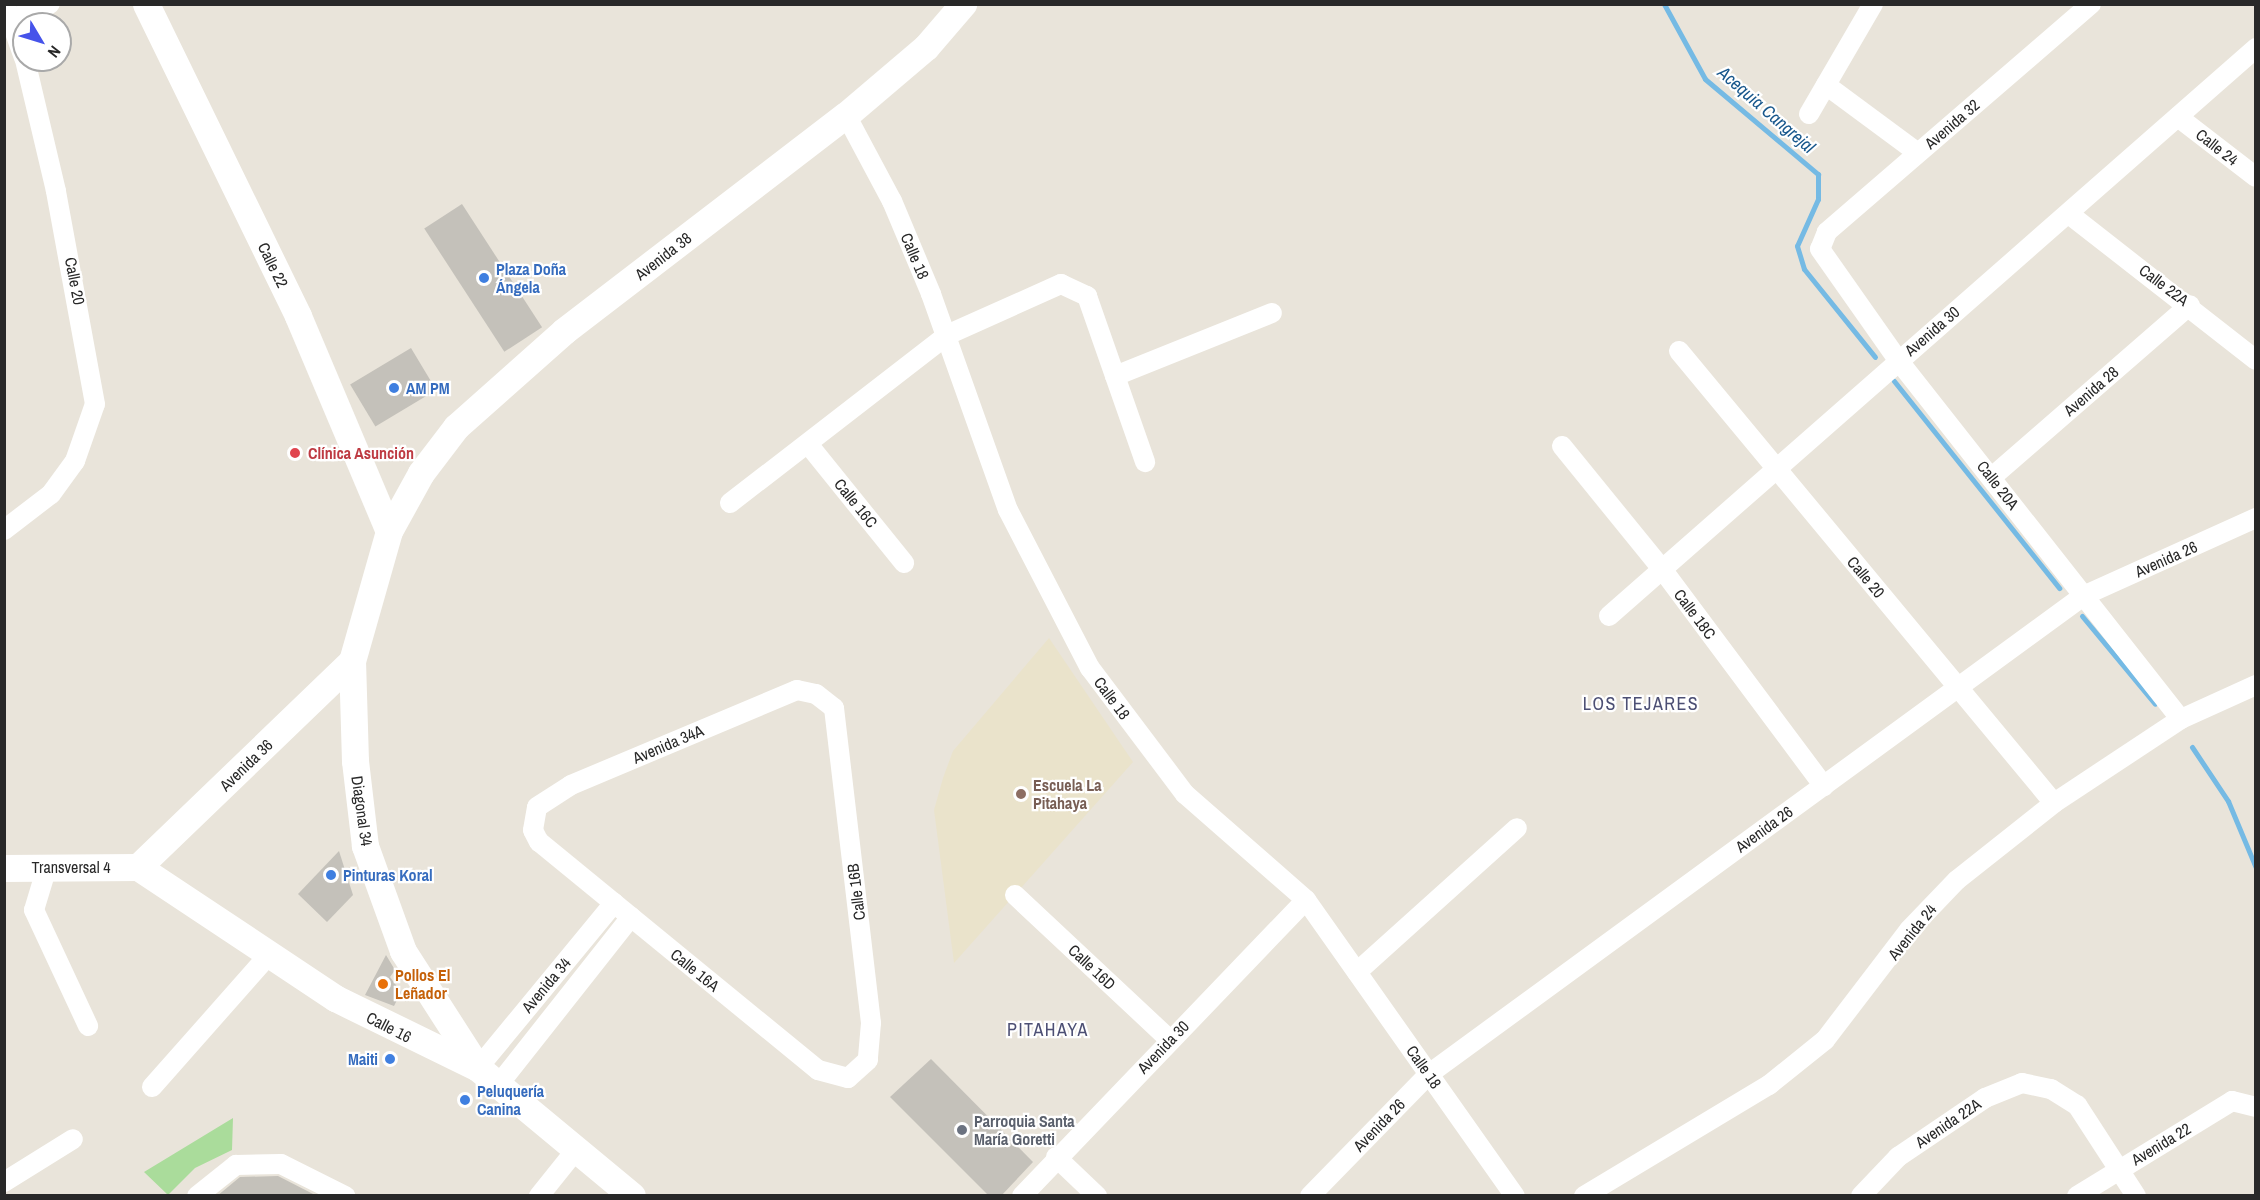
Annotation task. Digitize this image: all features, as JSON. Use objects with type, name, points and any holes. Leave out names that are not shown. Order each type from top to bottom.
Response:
[{"type":"street","points":[[8,15],[50,4]]},
{"type":"street","name":"Calle 22","points":[[146,4],[298,316],[389,531]]},
{"type":"street","name":"Avenida 38","points":[[389,531],[421,473],[456,427],[564,331],[846,115],[926,46],[963,4]]},
{"type":"street","points":[[1809,114],[1873,4]]},
{"type":"street","name":"Avenida 32","points":[[1820,249],[1827,232],[2091,4]]},
{"type":"street","name":"Avenida 30","points":[[1609,616],[2256,48]]},
{"type":"street","name":"Calle 20","points":[[4,530],[51,494],[75,461],[94,404],[63,224],[27,72]]},
{"type":"street","points":[[1826,85],[1918,153]]},
{"type":"street","name":"Calle 18","points":[[846,115],[892,201],[947,335],[1008,510],[1090,668],[1185,794],[1306,900],[1515,1196]]},
{"type":"street","name":"Calle 24","points":[[2178,117],[2256,177]]},
{"type":"street","name":"Calle 22A","points":[[2069,214],[2190,305],[2256,360]]},
{"type":"street","name":"Calle 20A","points":[[1820,249],[1898,360],[2181,719]]},
{"type":"street","points":[[730,503],[947,335],[1061,284],[1076,287],[1087,296],[1145,462]]},
{"type":"street","name":"Avenida 28","points":[[1992,477],[2190,305]]},
{"type":"street","points":[[1115,376],[1272,313]]},
{"type":"street","name":"Calle 20","points":[[1679,351],[2054,803]]},
{"type":"street","name":"Calle 16C","points":[[808,444],[904,563]]},
{"type":"street","name":"Calle 18C","points":[[1562,446],[1662,568],[1824,786]]},
{"type":"street","name":"Avenida 26","points":[[1310,1196],[1429,1074],[2083,596],[2256,518]]},
{"type":"street","name":"Diagonal 34","points":[[389,531],[352,662],[355,761],[366,846],[403,951],[478,1068]]},
{"type":"street","name":"Avenida 36","points":[[138,867],[352,662]]},
{"type":"street","name":"Avenida 24","points":[[1584,1196],[1769,1084],[1826,1040],[1909,930],[1957,880],[2054,803],[2181,719],[2256,685]]},
{"type":"street","name":"Avenida 34A","points":[[539,842],[533,817],[537,807],[571,785],[797,690],[816,693],[834,708]]},
{"type":"street","name":"Calle 16B","points":[[834,708],[871,1023],[868,1060],[859,1073]]},
{"type":"street","points":[[1357,972],[1517,828]]},
{"type":"street","name":"Calle 16A","points":[[539,842],[818,1070],[849,1078],[859,1073]]},
{"type":"street","points":[[47,867],[34,910],[88,1026]]},
{"type":"street","name":"Transversal 4","points":[[4,868],[138,867]]},
{"type":"street","name":"Calle 16","points":[[138,867],[268,957],[393,1030],[478,1068],[575,1151],[632,1196]]},
{"type":"street","name":"Calle 16D","points":[[1015,895],[1170,1040]]},
{"type":"street","name":"Avenida 30","points":[[1022,1196],[1306,900]]},
{"type":"street","name":"Avenida 34","points":[[478,1068],[614,903]]},
{"type":"street","name":"Avenida 34","points":[[499,1084],[631,917]]},
{"type":"street","points":[[152,1087],[268,957]]},
{"type":"street","name":"Avenida 22A","points":[[1861,1196],[1898,1157],[1985,1098],[2022,1083],[2051,1089],[2077,1105],[2120,1169]]},
{"type":"street","name":"Avenida 22","points":[[2077,1196],[2232,1101],[2251,1104]]},
{"type":"street","points":[[4,1182],[73,1139]]},
{"type":"street","points":[[539,1196],[575,1151]]},
{"type":"street","points":[[1056,1158],[1097,1196]]},
{"type":"street","points":[[197,1196],[236,1165],[280,1164],[345,1196]]},
{"type":"street","points":[[2120,1169],[2136,1196]]},
{"type":"shaded area","name":"Escuela La Pitahaya","points":[[1049,638],[1133,762],[954,963],[934,810],[943,778],[953,751]]},
{"type":"green space","points":[[233,1118],[232,1150],[195,1168],[168,1195],[144,1172]]},
{"type":"building","name":"Plaza Doña Ángela","points":[[462,204],[542,327],[504,352],[424,229]]},
{"type":"building","name":"AM PM","points":[[411,348],[436,390],[375,427],[350,385]]},
{"type":"building","name":"Pinturas Koral","points":[[339,851],[353,895],[327,922],[298,894]]},
{"type":"building","name":"Pollos El Leñador","points":[[386,955],[395,970],[390,977],[401,992],[394,1006],[365,995]]},
{"type":"building","name":"Parroquia Santa María Goretti","points":[[931,1059],[1033,1162],[1001,1196],[989,1196],[890,1097]]},
{"type":"building","points":[[278,1176],[317,1196],[217,1196],[240,1177]]},
{"type":"waterway","name":"Acequia Cangrejal","points":[[1664,4],[1705,79],[1818,174],[1818,199],[1797,246],[1804,269],[1875,357]]},
{"type":"waterway","name":"Acequia Cangrejal","points":[[1894,381],[2059,588]]},
{"type":"waterway","name":"Acequia Cangrejal","points":[[2082,616],[2155,704]]},
{"type":"waterway","name":"Acequia Cangrejal","points":[[2192,747],[2228,801],[2256,868]]},
{"type":"place","name":"Plaza Doña Ángela","points":[[484,278]]},
{"type":"place","name":"AM PM","points":[[394,388]]},
{"type":"place","name":"Clínica Asunción","points":[[295,453]]},
{"type":"place","name":"Escuela La Pitahaya","points":[[1021,794]]},
{"type":"place","name":"Pinturas Koral","points":[[331,875]]},
{"type":"place","name":"Pollos El Leñador","points":[[383,984]]},
{"type":"place","name":"Maiti","points":[[390,1059]]},
{"type":"place","name":"Peluquería Canina","points":[[465,1100]]},
{"type":"place","name":"Parroquia Santa María Goretti","points":[[962,1130]]},
{"type":"district","name":"LOS TEJARES","points":[[1641,704]]},
{"type":"district","name":"PITAHAYA","points":[[1048,1030]]}]
